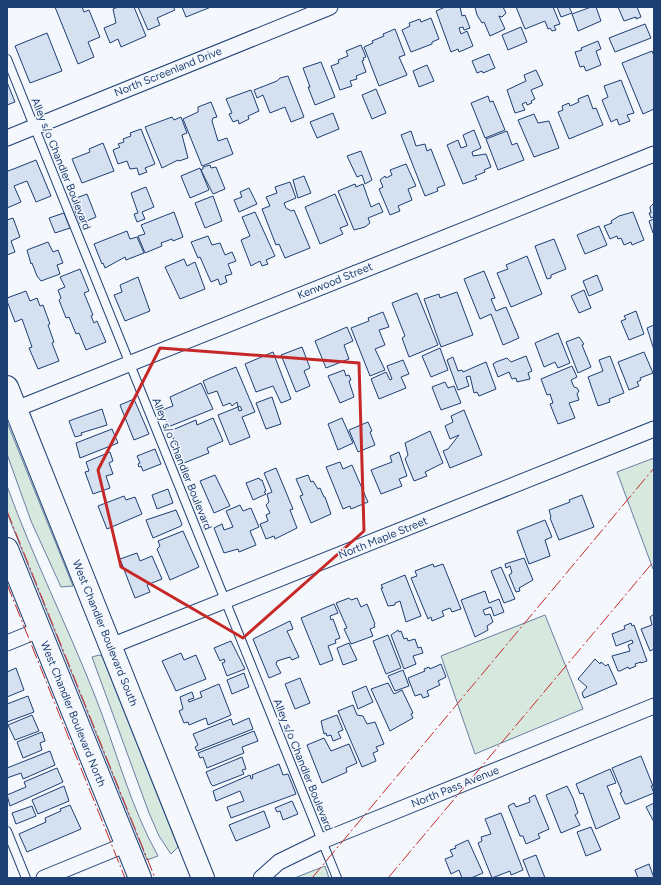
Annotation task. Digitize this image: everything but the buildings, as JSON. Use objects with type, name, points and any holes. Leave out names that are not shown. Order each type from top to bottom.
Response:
[{"type":"main road","name":"West Chandler Boulevard South","points":[[7,387],[203,878]]},
{"type":"main road","name":"West Chandler Boulevard North","points":[[7,550],[140,878]]},
{"type":"street","name":"North Screenland Drive","points":[[7,138],[330,7]]},
{"type":"street","name":"Kenwood Street","points":[[16,409],[654,154]]},
{"type":"street","name":"North Maple Street","points":[[111,646],[654,429]]},
{"type":"street","points":[[7,643],[39,630]]},
{"type":"street","name":"North Pass Avenue","points":[[261,878],[279,862],[322,841],[654,706]]},
{"type":"street","points":[[44,878],[127,844]]},
{"type":"lane","name":"Alley s/o Chandler Boulevard","points":[[7,59],[337,878]]},
{"type":"lane","points":[[7,831],[26,878]]},
{"type":"highlighted area","points":[[160,348],[359,363],[364,531],[243,638],[121,567],[98,470]]},
{"type":"shaded area","points":[[7,422],[73,586],[61,587],[31,521],[7,454]]},
{"type":"shaded area","points":[[654,458],[654,568],[653,569],[617,472]]},
{"type":"shaded area","points":[[7,486],[103,716],[139,817],[158,856],[147,860],[7,513]]},
{"type":"shaded area","points":[[545,615],[583,709],[475,754],[441,656]]},
{"type":"shaded area","points":[[99,655],[102,656],[178,847],[171,854],[159,836],[149,813],[92,657]]},
{"type":"shaded area","points":[[325,866],[329,878],[295,878],[297,877]]},
{"type":"power","points":[[312,878],[654,468]]},
{"type":"power","points":[[7,511],[155,878]]},
{"type":"power","points":[[388,878],[654,561]]},
{"type":"power","points":[[7,584],[125,878]]}]
